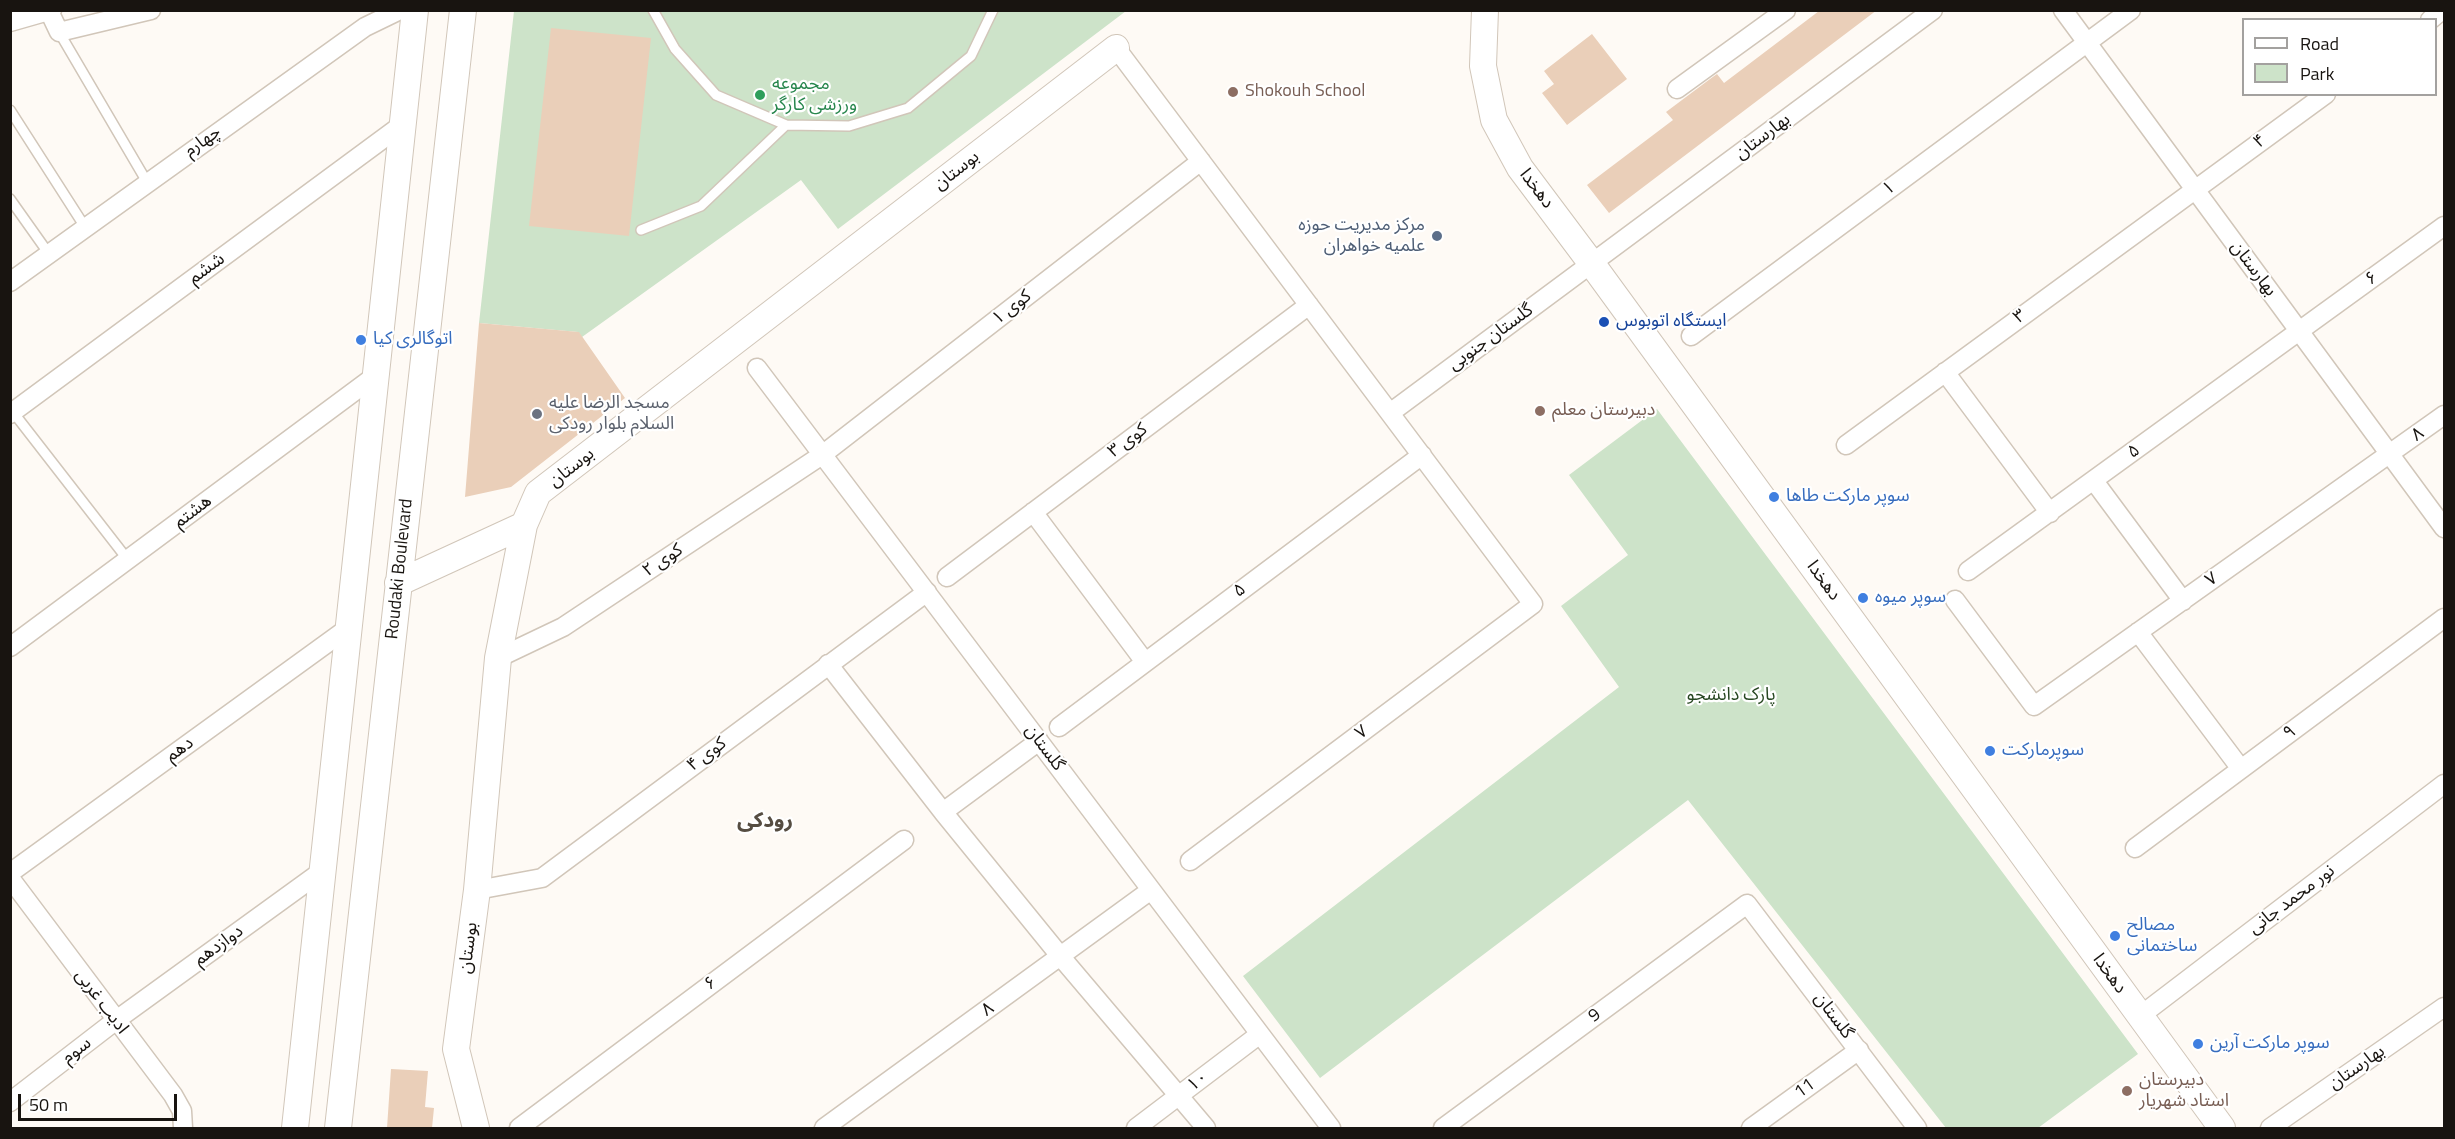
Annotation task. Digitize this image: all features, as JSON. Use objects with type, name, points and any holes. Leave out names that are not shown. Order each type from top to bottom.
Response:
[{"type":"street","points":[[10,22],[50,11],[59,32],[151,10]]},
{"type":"street","name":"چهارم","points":[[10,282],[147,182],[361,19],[400,10]]},
{"type":"street","points":[[295,1128],[415,10]]},
{"type":"street","name":"Roudaki Boulevard","points":[[338,1128],[463,10]]},
{"type":"street","name":"دهخدا","points":[[1485,10],[1484,66],[1494,120],[1520,168],[2222,1128]]},
{"type":"street","points":[[1677,89],[1786,10]]},
{"type":"street","name":"بهارستان","points":[[1592,264],[1933,10]]},
{"type":"street","name":"بهارستان","points":[[2063,10],[2445,528]]},
{"type":"street","name":"۱","points":[[1691,336],[2131,10]]},
{"type":"street","points":[[1116,48],[1422,455]]},
{"type":"street","name":"بوستان","points":[[477,1128],[456,1049],[477,890],[498,658],[524,525],[538,493],[1116,48]]},
{"type":"street","name":"۴","points":[[2194,190],[2323,96]]},
{"type":"street","name":"ششم","points":[[12,413],[403,124]]},
{"type":"street","name":"کوی ۱","points":[[822,455],[1201,161]]},
{"type":"street","name":"۳","points":[[1846,444],[2194,190]]},
{"type":"street","name":"۶","points":[[2301,332],[2445,226]]},
{"type":"street","name":"گلستان جنوبی","points":[[1390,413],[1592,264]]},
{"type":"street","name":"کوی ۳","points":[[947,577],[1309,305]]},
{"type":"street","name":"۵","points":[[1968,571],[2301,332]]},
{"type":"street","name":"گلستان","points":[[757,368],[1331,1128]]},
{"type":"street","points":[[1945,372],[2050,513]]},
{"type":"street","name":"هشتم","points":[[10,647],[375,376]]},
{"type":"street","name":"۸","points":[[2391,454],[2445,415]]},
{"type":"street","name":"۷","points":[[1955,600],[2034,706],[2391,454]]},
{"type":"street","name":"کوی ۲","points":[[498,658],[563,627],[822,455]]},
{"type":"street","name":"۵","points":[[1059,727],[1422,455]]},
{"type":"street","name":"۷","points":[[1190,861],[1533,604],[1422,455]]},
{"type":"street","points":[[2094,481],[2183,601]]},
{"type":"street","points":[[1033,512],[1145,662]]},
{"type":"street","points":[[398,583],[524,525]]},
{"type":"street","name":"کوی ۴","points":[[477,890],[542,878],[927,592]]},
{"type":"street","name":"۹","points":[[2135,848],[2445,618]]},
{"type":"street","name":"دهم","points":[[10,873],[348,628]]},
{"type":"street","points":[[2138,632],[2241,769]]},
{"type":"street","points":[[828,664],[943,812],[1061,957],[1181,1095],[1206,1128]]},
{"type":"street","points":[[943,812],[1039,741]]},
{"type":"street","name":"نور محمد جانی","points":[[2140,1016],[2445,784]]},
{"type":"street","name":"۶","points":[[519,1128],[904,840]]},
{"type":"street","name":"دوازدهم","points":[[115,1021],[322,871]]},
{"type":"street","name":"ادیب غربی","points":[[10,878],[115,1021],[173,1095],[182,1111],[183,1128]]},
{"type":"street","name":"۸","points":[[824,1128],[1151,890]]},
{"type":"street","name":"گلستان","points":[[1747,904],[1917,1128]]},
{"type":"street","name":"9","points":[[1443,1128],[1747,904]]},
{"type":"street","name":"بهارستان","points":[[2270,1128],[2445,1007]]},
{"type":"street","name":"سوم","points":[[10,1102],[115,1021]]},
{"type":"street","name":"۱۰","points":[[1136,1128],[1260,1034]]},
{"type":"street","name":"11","points":[[1751,1128],[1858,1050]]},
{"type":"lane","points":[[653,10],[675,49],[716,96],[786,125],[849,126],[908,108],[971,56],[993,10]]},
{"type":"lane","points":[[59,32],[147,182]]},
{"type":"lane","points":[[10,110],[86,227]]},
{"type":"lane","points":[[640,230],[701,206],[786,125]]},
{"type":"lane","points":[[10,199],[49,254]]},
{"type":"lane","points":[[12,413],[128,560]]},
{"type":"green space","name":"مجموعه ورزشی کارگر","points":[[514,11],[1126,11],[838,229],[801,180],[582,337],[578,332],[479,323]]},
{"type":"green space","name":"پارک دانشجو","points":[[1657,409],[2138,1054],[2038,1128],[1946,1128],[1688,800],[1320,1078],[1243,976],[1619,687],[1561,606],[1628,555],[1569,475]]},
{"type":"building","points":[[1877,10],[1609,213],[1587,185],[1673,120],[1666,112],[1710,79],[1717,74],[1724,83],[1819,11]]},
{"type":"building","points":[[551,28],[651,38],[629,236],[529,226]]},
{"type":"building","points":[[1592,34],[1627,79],[1567,125],[1542,93],[1554,84],[1544,71]]},
{"type":"building","name":"مسجد الرضا علیه السلام بلوار رودکی","points":[[479,323],[579,332],[625,398],[511,487],[465,497]]},
{"type":"building","points":[[391,1069],[428,1071],[425,1107],[434,1108],[432,1128],[387,1128]]},
{"type":"place","name":"Shokouh School","points":[[1233,92]]},
{"type":"place","name":"مجموعه ورزشی کارگر","points":[[760,95]]},
{"type":"place","name":"مرکز مدیریت حوزه علمیه خواهران","points":[[1437,236]]},
{"type":"place","name":"ایستگاه اتوبوس","points":[[1604,322]]},
{"type":"place","name":"اتوگالری کیا","points":[[361,340]]},
{"type":"place","name":"دبیرستان معلم","points":[[1540,411]]},
{"type":"place","name":"مسجد الرضا علیه السلام بلوار رودکی","points":[[537,414]]},
{"type":"place","name":"سوپر مارکت طاها","points":[[1774,497]]},
{"type":"place","name":"سوپر میوه","points":[[1863,598]]},
{"type":"place","name":"سوپرمارکت","points":[[1990,751]]},
{"type":"place","name":"مصالح ساختمانی","points":[[2115,936]]},
{"type":"place","name":"سوپر مارکت آرین","points":[[2198,1044]]},
{"type":"place","name":"دبیرستان استاد شهریار","points":[[2127,1091]]},
{"type":"district","name":"رودکی","points":[[765,822]]}]
